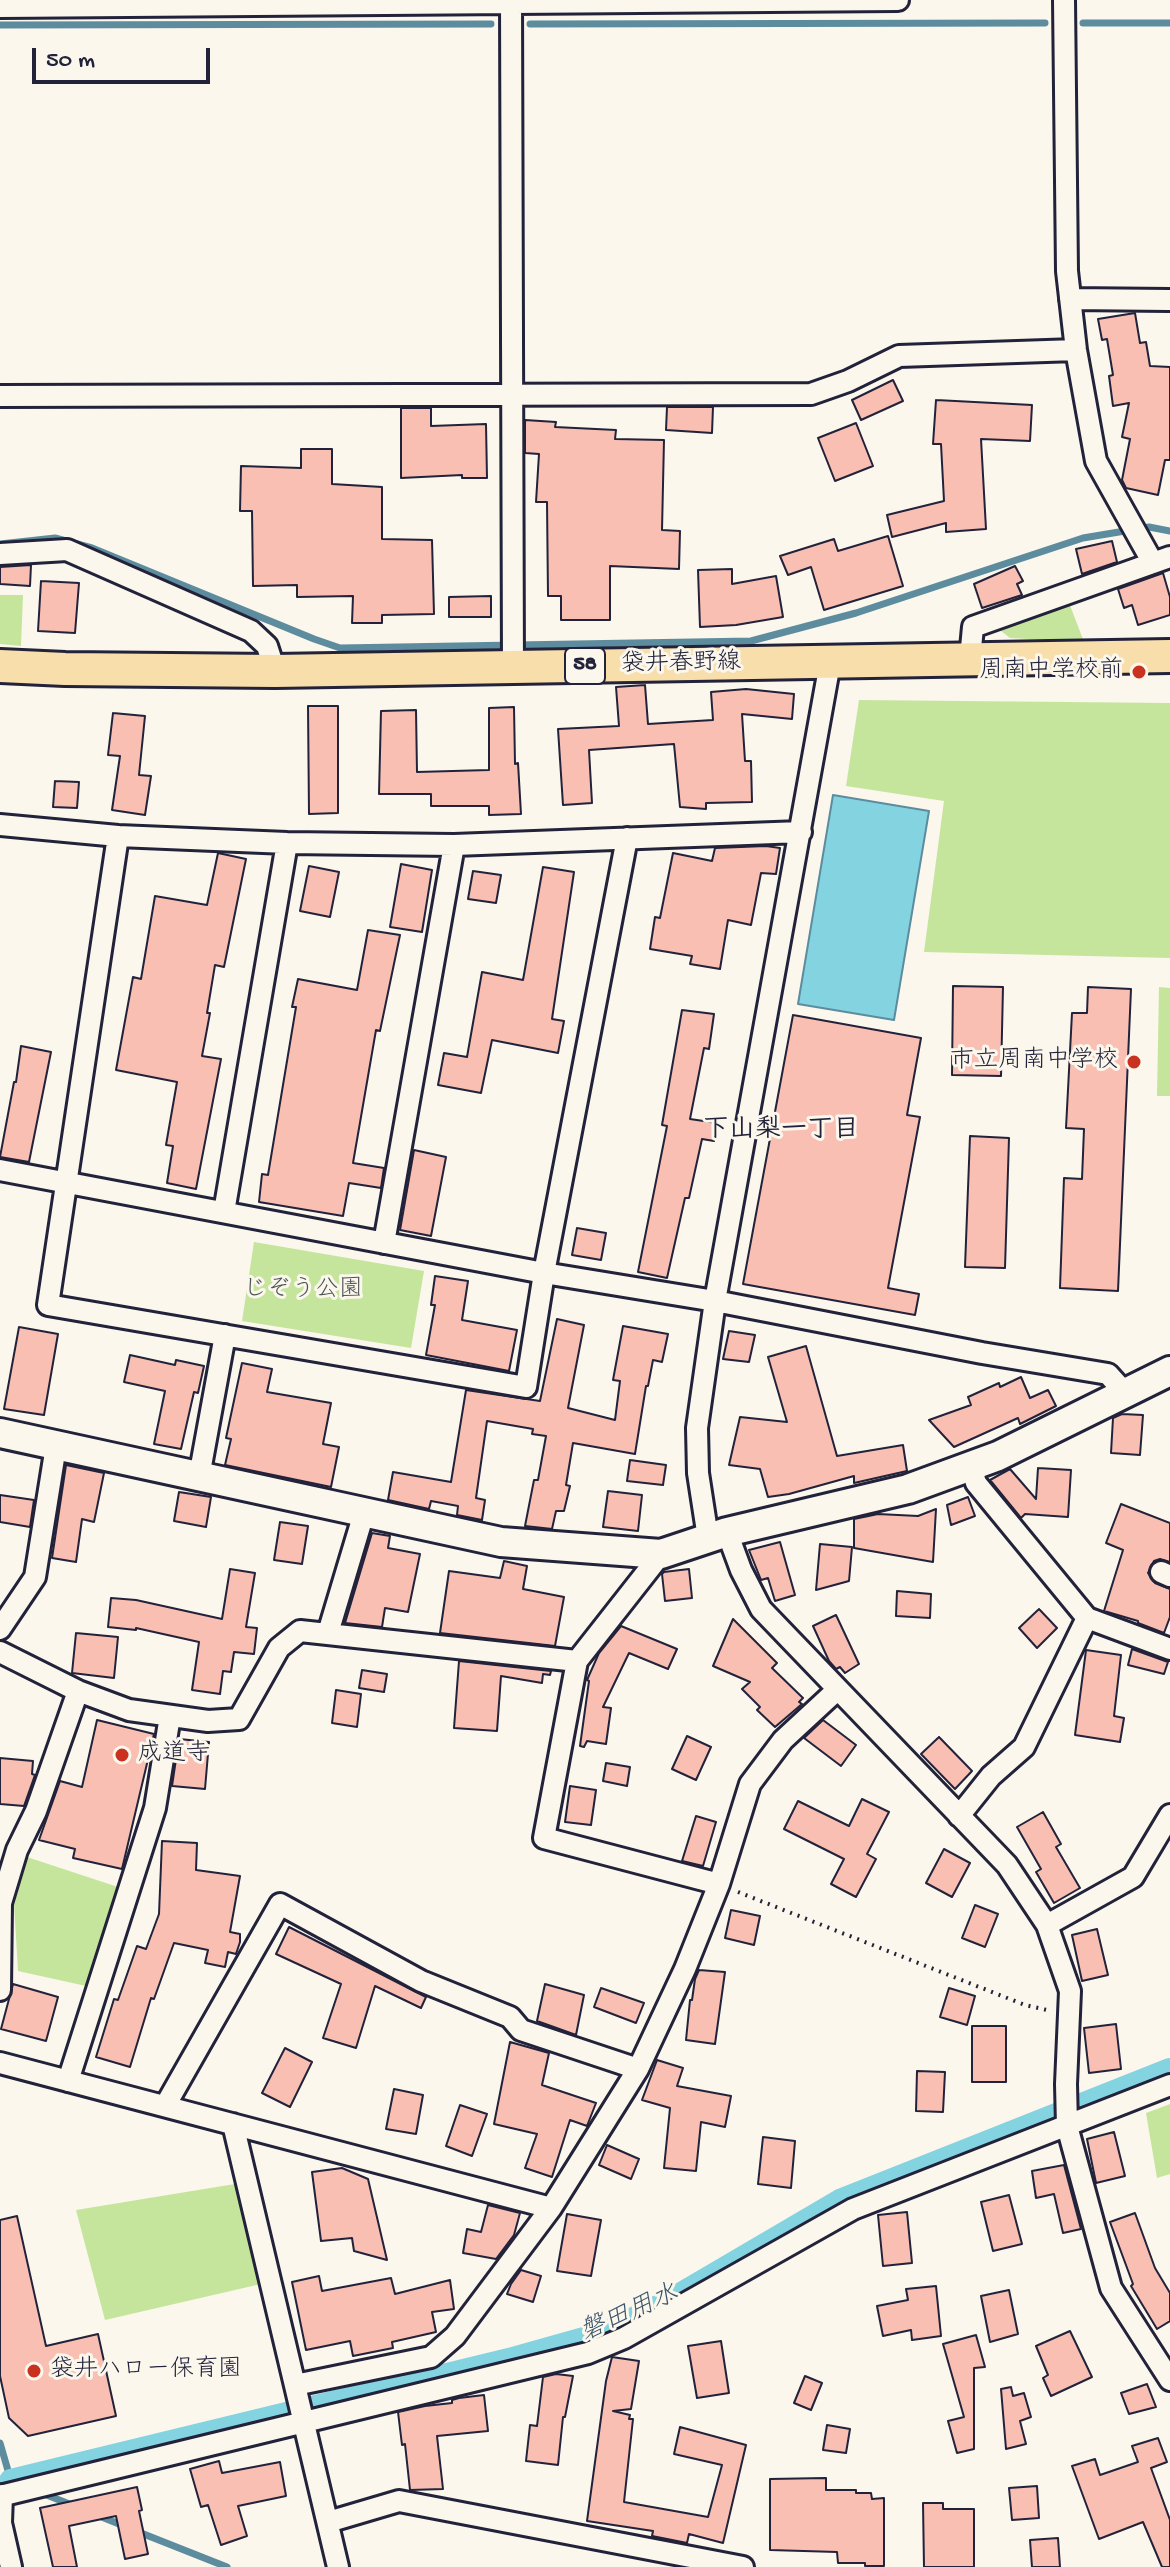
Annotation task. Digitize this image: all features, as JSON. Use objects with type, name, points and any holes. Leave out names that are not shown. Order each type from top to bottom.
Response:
[{"type":"main road","name":"袋井春野線","points":[[0,666],[275,671],[1170,656]]},
{"type":"street","points":[[0,7],[898,0]]},
{"type":"street","points":[[970,659],[973,627],[1161,560],[1096,461],[1076,350],[1067,271],[1064,0]]},
{"type":"street","points":[[511,2],[513,668]]},
{"type":"street","points":[[1070,299],[1170,300]]},
{"type":"street","points":[[0,396],[811,394],[848,381],[899,356],[1076,350]]},
{"type":"street","points":[[0,554],[67,550],[251,631],[267,646],[275,671]]},
{"type":"street","points":[[830,663],[715,1301],[697,1428],[698,1473],[717,1535],[741,1570],[761,1609],[1007,1865],[1047,1925],[1070,1991],[1067,2126],[1111,2288],[1170,2380]]},
{"type":"street","points":[[0,825],[118,836],[287,843],[454,845],[801,832]]},
{"type":"street","points":[[118,836],[48,1305],[526,1387],[544,1273],[627,838]]},
{"type":"street","points":[[224,1212],[287,843]]},
{"type":"street","points":[[384,1243],[454,845]]},
{"type":"street","points":[[0,1170],[544,1273],[715,1301],[1108,1374],[1126,1394]]},
{"type":"street","points":[[199,1477],[225,1335]]},
{"type":"street","points":[[0,1433],[501,1542],[661,1554],[717,1535],[908,1489],[998,1456],[1170,1371]]},
{"type":"street","points":[[0,1629],[35,1577],[56,1446]]},
{"type":"street","points":[[971,1466],[976,1483],[1087,1618],[1170,1649]]},
{"type":"street","points":[[328,1633],[364,1513]]},
{"type":"street","points":[[661,1554],[577,1661],[544,1838],[719,1884]]},
{"type":"street","points":[[959,1816],[991,1776],[1024,1747],[1087,1618]]},
{"type":"street","points":[[0,1652],[78,1691],[129,1710],[208,1721],[239,1719],[279,1648],[300,1631],[577,1661]]},
{"type":"street","points":[[295,2385],[431,2357],[455,2336],[551,2208],[638,2069],[685,1969],[719,1884],[750,1784],[783,1740],[837,1690]]},
{"type":"street","points":[[0,1990],[1,1903],[17,1850],[36,1811],[78,1691]]},
{"type":"street","points":[[68,2081],[155,1808],[170,1716]]},
{"type":"street","points":[[1047,1925],[1133,1877],[1170,1815]]},
{"type":"street","points":[[165,2106],[280,1904],[421,1981],[510,2017],[521,2030],[638,2069]]},
{"type":"street","points":[[0,2063],[551,2208]]},
{"type":"street","points":[[11,2567],[1,2523],[1,2496],[588,2353],[624,2338],[853,2209],[1170,2085]]},
{"type":"street","points":[[233,2124],[338,2567]]},
{"type":"street","points":[[328,2522],[399,2501],[743,2567]]},
{"type":"path","points":[[719,1884],[1025,2005],[1069,2014]]},
{"type":"green space","points":[[0,595],[23,595],[21,646],[0,644]]},
{"type":"green space","points":[[1068,600],[1084,642],[1010,638],[996,627]]},
{"type":"green space","points":[[859,700],[1170,703],[1170,958],[924,952],[944,801],[846,786]]},
{"type":"green space","points":[[1159,987],[1170,988],[1170,1096],[1157,1096]]},
{"type":"green space","name":"じぞう公園","points":[[254,1242],[424,1271],[411,1348],[242,1321]]},
{"type":"green space","points":[[27,1857],[121,1888],[86,1986],[18,1971],[14,1904]]},
{"type":"green space","points":[[1170,2104],[1170,2174],[1157,2178],[1146,2113]]},
{"type":"green space","points":[[247,2182],[261,2284],[105,2320],[76,2210]]},
{"type":"water","points":[[833,795],[929,811],[894,1020],[798,1004]]},
{"type":"building","points":[[1135,313],[1140,343],[1146,342],[1150,366],[1170,367],[1170,460],[1165,460],[1158,495],[1126,488],[1122,480],[1130,439],[1122,437],[1129,403],[1113,406],[1109,376],[1113,375],[1107,339],[1102,340],[1098,319]]},
{"type":"building","points":[[893,380],[903,401],[861,420],[852,400]]},
{"type":"building","points":[[936,400],[1032,405],[1030,441],[981,439],[986,529],[946,532],[946,523],[892,537],[887,515],[944,501],[941,444],[933,444]]},
{"type":"building","points":[[667,407],[713,407],[712,433],[666,430]]},
{"type":"building","points":[[401,408],[431,408],[431,426],[486,424],[487,478],[462,478],[462,475],[401,478]]},
{"type":"building","points":[[525,420],[556,422],[555,427],[616,430],[615,439],[664,440],[662,530],[680,531],[679,569],[610,566],[610,620],[561,620],[561,596],[548,596],[547,502],[536,502],[539,454],[525,453]]},
{"type":"building","points":[[856,423],[873,466],[835,481],[818,438]]},
{"type":"building","points":[[301,449],[332,449],[332,484],[382,487],[382,539],[432,540],[434,614],[382,615],[382,623],[352,623],[353,596],[297,597],[297,585],[253,586],[252,511],[240,511],[241,466],[301,468]]},
{"type":"building","points":[[888,536],[903,586],[824,610],[811,567],[788,575],[780,556],[834,539],[838,551]]},
{"type":"building","points":[[1112,541],[1117,562],[1082,574],[1076,549]]},
{"type":"building","points":[[31,565],[30,586],[0,584],[0,567]]},
{"type":"building","points":[[1015,566],[1023,581],[1017,584],[1022,595],[982,608],[974,584]]},
{"type":"building","points":[[732,569],[732,584],[776,576],[783,617],[700,627],[698,570]]},
{"type":"building","points":[[1163,573],[1170,597],[1170,615],[1138,625],[1132,605],[1124,608],[1118,589]]},
{"type":"building","points":[[41,581],[79,583],[75,633],[38,631]]},
{"type":"building","points":[[491,596],[491,617],[449,617],[449,597]]},
{"type":"building","points":[[645,685],[648,724],[713,720],[711,692],[746,689],[794,694],[792,719],[742,714],[745,761],[751,761],[752,802],[706,803],[706,809],[680,807],[674,744],[589,750],[592,803],[563,805],[558,729],[619,726],[616,687]]},
{"type":"building","points":[[308,706],[338,706],[338,813],[309,814]]},
{"type":"building","points":[[514,707],[515,764],[518,763],[521,814],[489,815],[489,806],[431,806],[431,794],[379,794],[381,711],[416,710],[417,772],[489,770],[489,708]]},
{"type":"building","points":[[113,713],[145,716],[139,775],[151,776],[145,815],[112,810],[120,756],[108,755]]},
{"type":"building","points":[[55,781],[79,782],[77,808],[53,807]]},
{"type":"building","points":[[715,848],[780,848],[776,874],[761,873],[751,925],[728,920],[720,969],[690,964],[692,956],[650,949],[655,917],[660,918],[673,853],[712,861]]},
{"type":"building","points":[[218,853],[246,859],[224,967],[215,965],[207,1013],[210,1013],[202,1056],[221,1059],[196,1189],[167,1183],[173,1146],[166,1145],[177,1082],[116,1070],[133,977],[141,979],[155,896],[207,905]]},
{"type":"building","points":[[401,864],[432,870],[422,932],[390,927]]},
{"type":"building","points":[[309,866],[339,872],[330,917],[300,911]]},
{"type":"building","points":[[543,867],[574,872],[552,1019],[564,1021],[558,1053],[492,1040],[481,1093],[438,1085],[444,1053],[467,1057],[482,972],[523,980]]},
{"type":"building","points":[[473,871],[501,875],[496,903],[468,899]]},
{"type":"building","points":[[368,930],[400,935],[380,1031],[376,1030],[353,1163],[384,1168],[381,1188],[349,1183],[343,1216],[259,1202],[262,1174],[268,1175],[298,979],[357,990]]},
{"type":"building","points":[[953,986],[1003,987],[1001,1076],[952,1075]]},
{"type":"building","points":[[1088,987],[1131,989],[1118,1291],[1060,1288],[1064,1178],[1082,1179],[1084,1129],[1066,1128],[1072,1013],[1087,1013]]},
{"type":"building","points":[[682,1010],[714,1014],[709,1049],[704,1048],[690,1119],[717,1123],[714,1141],[702,1139],[667,1278],[638,1272],[667,1126],[662,1125]]},
{"type":"building","points":[[793,1015],[921,1038],[907,1115],[920,1117],[888,1288],[919,1294],[915,1315],[743,1284]]},
{"type":"building","points":[[21,1046],[51,1052],[29,1162],[0,1157]]},
{"type":"building","points":[[970,1136],[1009,1138],[1005,1268],[965,1267]]},
{"type":"building","points":[[414,1150],[446,1157],[431,1236],[400,1230]]},
{"type":"building","points":[[577,1228],[606,1233],[601,1260],[572,1255]]},
{"type":"building","points":[[435,1276],[468,1281],[462,1320],[517,1330],[509,1371],[426,1355],[435,1305],[431,1305]]},
{"type":"building","points":[[557,1319],[584,1325],[568,1408],[615,1420],[620,1381],[613,1380],[623,1326],[668,1334],[662,1362],[653,1360],[635,1454],[573,1443],[566,1485],[570,1486],[564,1511],[556,1511],[552,1529],[525,1526],[546,1436],[532,1434],[533,1429],[487,1421],[476,1498],[485,1500],[482,1520],[457,1515],[458,1506],[431,1501],[429,1509],[388,1500],[393,1472],[451,1482],[466,1390],[540,1401]]},
{"type":"building","points":[[19,1327],[58,1334],[44,1415],[4,1409]]},
{"type":"building","points":[[729,1331],[755,1335],[749,1362],[723,1359]]},
{"type":"building","points":[[806,1346],[837,1456],[903,1445],[907,1471],[854,1483],[854,1476],[768,1497],[760,1469],[729,1465],[740,1417],[787,1422],[768,1357]]},
{"type":"building","points":[[130,1355],[175,1365],[176,1360],[204,1366],[198,1393],[194,1392],[181,1449],[154,1444],[165,1391],[124,1382]]},
{"type":"building","points":[[242,1363],[272,1369],[267,1392],[331,1403],[323,1444],[339,1447],[331,1487],[225,1465],[231,1439],[226,1438]]},
{"type":"building","points":[[1021,1377],[1030,1398],[1048,1390],[1056,1406],[1020,1424],[1018,1418],[954,1447],[929,1420],[971,1405],[968,1397]]},
{"type":"building","points":[[1122,1414],[1143,1415],[1140,1455],[1111,1453],[1113,1418]]},
{"type":"building","points":[[630,1460],[666,1465],[663,1485],[627,1481]]},
{"type":"building","points":[[66,1465],[104,1473],[94,1522],[82,1519],[76,1562],[52,1558]]},
{"type":"building","points":[[1038,1468],[1071,1470],[1068,1517],[1025,1514],[1021,1518],[990,1480],[1010,1469],[1036,1499]]},
{"type":"building","points":[[608,1491],[642,1495],[638,1531],[603,1527]]},
{"type":"building","points":[[179,1492],[211,1497],[206,1527],[174,1521]]},
{"type":"building","points":[[0,1495],[34,1500],[30,1527],[0,1522]]},
{"type":"building","points":[[968,1497],[975,1516],[951,1525],[947,1505]]},
{"type":"building","points":[[1121,1504],[1170,1523],[1170,1562],[1154,1561],[1148,1573],[1155,1583],[1170,1589],[1170,1617],[1164,1633],[1104,1611],[1123,1550],[1106,1543]]},
{"type":"building","points":[[936,1509],[933,1562],[854,1548],[854,1519],[878,1514],[918,1516]]},
{"type":"building","points":[[280,1522],[308,1526],[302,1564],[274,1560]]},
{"type":"building","points":[[372,1533],[390,1536],[388,1548],[420,1554],[408,1612],[385,1608],[382,1627],[345,1623]]},
{"type":"building","points":[[780,1542],[795,1595],[775,1601],[768,1578],[761,1580],[749,1550]]},
{"type":"building","points":[[820,1544],[852,1547],[849,1581],[816,1590]]},
{"type":"building","points":[[504,1561],[527,1566],[523,1589],[564,1597],[555,1646],[440,1633],[449,1571],[500,1578]]},
{"type":"building","points":[[230,1569],[255,1573],[246,1627],[257,1628],[254,1654],[234,1652],[231,1672],[223,1671],[220,1694],[192,1690],[199,1642],[136,1628],[108,1627],[111,1598],[136,1600],[222,1619]]},
{"type":"building","points":[[689,1569],[692,1598],[665,1601],[662,1574]]},
{"type":"building","points":[[897,1591],[931,1594],[930,1618],[896,1616]]},
{"type":"building","points":[[1039,1609],[1057,1628],[1037,1648],[1019,1628]]},
{"type":"building","points":[[836,1615],[859,1664],[845,1673],[829,1661],[813,1626]]},
{"type":"building","points":[[733,1619],[777,1663],[772,1668],[803,1698],[799,1702],[802,1704],[775,1727],[757,1710],[760,1707],[742,1689],[750,1682],[713,1666]]},
{"type":"building","points":[[621,1626],[677,1649],[668,1669],[629,1653],[603,1707],[611,1708],[606,1744],[587,1741],[584,1747],[580,1746],[587,1680],[599,1653]]},
{"type":"building","points":[[76,1633],[118,1637],[114,1678],[72,1673]]},
{"type":"building","points":[[1132,1649],[1168,1662],[1164,1674],[1128,1665]]},
{"type":"building","points":[[1086,1650],[1121,1655],[1114,1716],[1124,1718],[1120,1742],[1075,1735]]},
{"type":"building","points":[[459,1661],[551,1671],[550,1675],[543,1674],[542,1683],[501,1676],[497,1731],[454,1728]]},
{"type":"building","points":[[362,1670],[387,1674],[384,1692],[359,1688]]},
{"type":"building","points":[[336,1690],[361,1694],[357,1727],[332,1723]]},
{"type":"building","points":[[97,1720],[154,1734],[122,1869],[73,1858],[75,1849],[39,1840],[60,1781],[82,1787]]},
{"type":"building","points":[[823,1720],[856,1745],[841,1766],[804,1738]]},
{"type":"building","points":[[687,1736],[711,1747],[696,1780],[672,1769]]},
{"type":"building","points":[[939,1737],[972,1771],[955,1789],[921,1754]]},
{"type":"building","points":[[179,1739],[209,1742],[205,1789],[172,1786]]},
{"type":"building","points":[[0,1758],[33,1761],[32,1774],[35,1775],[24,1806],[0,1804]]},
{"type":"building","points":[[606,1763],[630,1767],[627,1786],[603,1781]]},
{"type":"building","points":[[570,1786],[596,1790],[591,1825],[565,1822]]},
{"type":"building","points":[[862,1799],[889,1812],[867,1854],[876,1859],[856,1897],[831,1884],[844,1859],[784,1829],[798,1801],[849,1826]]},
{"type":"building","points":[[1043,1812],[1061,1844],[1056,1847],[1080,1888],[1054,1903],[1036,1872],[1041,1869],[1017,1827]]},
{"type":"building","points":[[696,1816],[716,1822],[703,1866],[682,1861]]},
{"type":"building","points":[[162,1841],[197,1843],[196,1870],[240,1876],[230,1932],[240,1934],[240,1942],[236,1954],[228,1952],[225,1967],[205,1963],[208,1950],[174,1943],[154,1999],[151,1998],[130,2067],[96,2057],[114,1999],[118,2000],[137,1946],[146,1949],[159,1914]]},
{"type":"building","points":[[944,1849],[970,1863],[952,1897],[926,1883]]},
{"type":"building","points":[[975,1905],[998,1914],[985,1947],[962,1938]]},
{"type":"building","points":[[731,1910],[760,1916],[754,1945],[725,1938]]},
{"type":"building","points":[[289,1927],[426,1997],[421,2008],[375,1986],[356,2048],[323,2038],[341,1984],[276,1954]]},
{"type":"building","points":[[1097,1929],[1108,1975],[1082,1981],[1072,1935]]},
{"type":"building","points":[[699,1970],[725,1972],[715,2044],[686,2040],[690,2000]]},
{"type":"building","points":[[13,1984],[58,1997],[46,2041],[1,2029]]},
{"type":"building","points":[[545,1984],[584,1995],[576,2035],[537,2021]]},
{"type":"building","points":[[601,1988],[644,2003],[636,2023],[594,2007]]},
{"type":"building","points":[[949,1988],[975,1996],[967,2025],[940,2017]]},
{"type":"building","points":[[1116,2024],[1121,2069],[1089,2073],[1084,2028]]},
{"type":"building","points":[[972,2026],[1006,2026],[1006,2082],[972,2082]]},
{"type":"building","points":[[510,2042],[549,2053],[542,2085],[596,2103],[587,2126],[570,2120],[552,2177],[525,2168],[537,2134],[494,2124]]},
{"type":"building","points":[[285,2048],[312,2062],[290,2107],[262,2093]]},
{"type":"building","points":[[657,2060],[683,2068],[677,2086],[731,2096],[725,2127],[701,2122],[696,2171],[664,2168],[670,2108],[642,2100]]},
{"type":"building","points":[[917,2071],[945,2072],[943,2112],[916,2111]]},
{"type":"building","points":[[394,2089],[423,2095],[416,2134],[386,2129]]},
{"type":"building","points":[[460,2105],[487,2114],[472,2156],[446,2146]]},
{"type":"building","points":[[1114,2132],[1125,2176],[1096,2183],[1087,2139]]},
{"type":"building","points":[[763,2137],[795,2141],[791,2188],[758,2184]]},
{"type":"building","points":[[607,2145],[639,2159],[631,2179],[599,2165]]},
{"type":"building","points":[[1064,2165],[1081,2229],[1063,2233],[1054,2194],[1036,2198],[1032,2171]]},
{"type":"building","points":[[342,2168],[368,2179],[387,2260],[354,2251],[352,2238],[321,2241],[312,2172]]},
{"type":"building","points":[[1009,2195],[1022,2244],[993,2251],[981,2202]]},
{"type":"building","points":[[488,2205],[520,2213],[514,2235],[496,2259],[463,2253],[467,2229],[481,2232]]},
{"type":"building","points":[[907,2212],[912,2263],[883,2266],[878,2215]]},
{"type":"building","points":[[1135,2213],[1155,2268],[1170,2293],[1170,2321],[1157,2329],[1131,2286],[1133,2284],[1110,2222]]},
{"type":"building","points":[[567,2214],[601,2220],[591,2276],[557,2271]]},
{"type":"building","points":[[17,2216],[46,2346],[98,2334],[116,2416],[28,2436],[9,2418],[0,2376],[0,2220]]},
{"type":"building","points":[[521,2270],[541,2276],[533,2302],[507,2294]]},
{"type":"building","points":[[319,2276],[322,2291],[391,2278],[395,2294],[450,2280],[454,2309],[432,2312],[436,2332],[392,2342],[393,2348],[353,2356],[350,2341],[306,2350],[292,2282]]},
{"type":"building","points":[[936,2286],[941,2336],[912,2340],[911,2330],[883,2336],[877,2306],[908,2300],[906,2289]]},
{"type":"building","points":[[1009,2290],[1018,2334],[990,2342],[981,2296]]},
{"type":"building","points":[[1070,2331],[1092,2377],[1051,2396],[1043,2378],[1048,2375],[1036,2346]]},
{"type":"building","points":[[976,2335],[985,2367],[974,2368],[974,2449],[957,2453],[948,2421],[964,2417],[943,2344]]},
{"type":"building","points":[[721,2341],[729,2393],[697,2398],[688,2346]]},
{"type":"building","points":[[612,2357],[639,2361],[631,2409],[613,2411],[630,2415],[629,2419],[633,2419],[624,2502],[708,2517],[722,2465],[674,2454],[680,2427],[746,2445],[723,2543],[689,2534],[687,2543],[652,2536],[653,2531],[587,2521]]},
{"type":"building","points":[[556,2374],[573,2376],[563,2417],[558,2465],[526,2461],[530,2425],[537,2426],[543,2377]]},
{"type":"building","points":[[805,2376],[822,2383],[811,2410],[794,2403]]},
{"type":"building","points":[[1147,2384],[1156,2407],[1129,2414],[1121,2393]]},
{"type":"building","points":[[1011,2387],[1013,2396],[1024,2393],[1031,2417],[1020,2421],[1026,2444],[1006,2449],[1001,2389]]},
{"type":"building","points":[[484,2395],[488,2431],[437,2436],[443,2489],[410,2490],[398,2412]]},
{"type":"building","points":[[827,2425],[850,2429],[846,2453],[823,2450]]},
{"type":"building","points":[[1158,2438],[1167,2462],[1151,2468],[1170,2520],[1170,2567],[1162,2567],[1143,2522],[1099,2539],[1072,2466],[1095,2459],[1100,2475],[1138,2462],[1132,2446]]},
{"type":"building","points":[[219,2461],[222,2473],[280,2462],[286,2496],[238,2506],[247,2536],[221,2545],[208,2505],[201,2507],[190,2469]]},
{"type":"building","points":[[826,2478],[826,2490],[856,2490],[856,2493],[871,2493],[872,2499],[884,2498],[884,2566],[838,2563],[837,2552],[770,2550],[770,2479]]},
{"type":"building","points":[[1037,2486],[1039,2518],[1012,2520],[1009,2488]]},
{"type":"building","points":[[137,2487],[148,2554],[125,2559],[116,2516],[69,2526],[77,2567],[53,2567],[40,2508]]},
{"type":"building","points":[[923,2503],[943,2503],[943,2509],[974,2509],[974,2567],[924,2567]]},
{"type":"building","points":[[1058,2538],[1060,2567],[1032,2567],[1030,2540]]},
{"type":"waterway","points":[[530,24],[1045,23]]},
{"type":"waterway","points":[[1083,23],[1170,23]]},
{"type":"waterway","points":[[0,25],[491,24]]},
{"type":"waterway","points":[[0,544],[55,538],[92,548],[340,648],[751,641],[856,613],[1083,538],[1149,527],[1170,531]]},
{"type":"waterway","name":"磐田用水","points":[[11,2481],[509,2360],[605,2333],[666,2303],[840,2201],[1170,2070]]},
{"type":"waterway","points":[[0,2443],[11,2481],[20,2485]]},
{"type":"waterway","points":[[39,2492],[72,2505]]},
{"type":"waterway","points":[[99,2516],[124,2526]]},
{"type":"waterway","points":[[136,2531],[227,2567]]},
{"type":"place","name":"周南中学校前","points":[[1139,672]]},
{"type":"place","name":"市立周南中学校","points":[[1134,1062]]},
{"type":"place","name":"成道寺","points":[[122,1755]]},
{"type":"place","name":"袋井ハロー保育園","points":[[34,2371]]},
{"type":"district","name":"下山梨一丁目","points":[[781,1132]]}]
